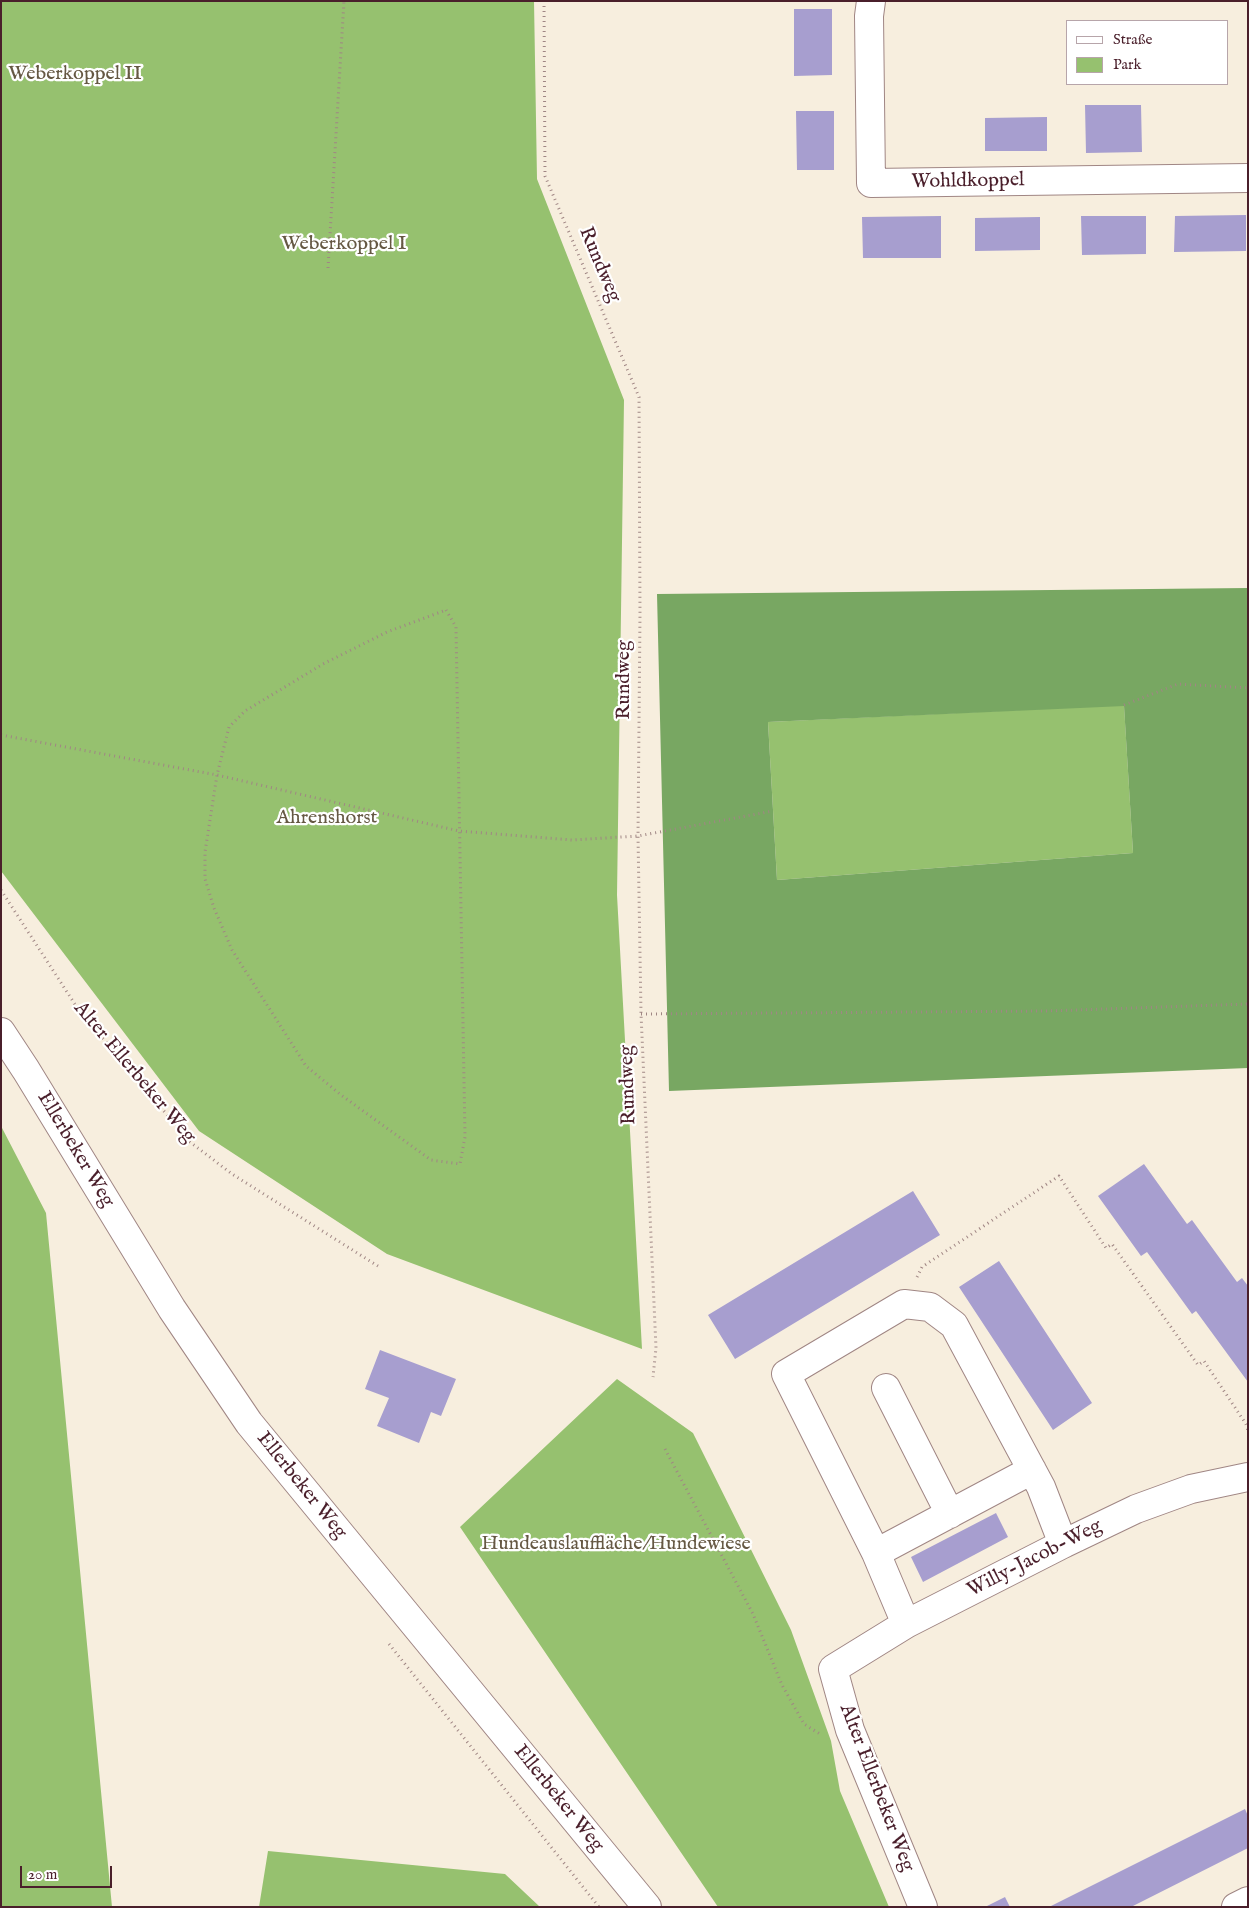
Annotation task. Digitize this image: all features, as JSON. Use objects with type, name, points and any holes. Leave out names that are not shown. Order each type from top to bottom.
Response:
[{"type":"street","name":"Wohldkoppel","points":[[870,1],[871,183],[1248,178]]},
{"type":"street","name":"Ellerbeker Weg","points":[[1,1032],[172,1309],[249,1423],[647,1907]]},
{"type":"street","points":[[906,1624],[876,1553],[786,1374],[904,1304],[930,1307],[954,1325],[1041,1487],[1063,1544]]},
{"type":"street","points":[[886,1388],[950,1514]]},
{"type":"street","points":[[876,1553],[1032,1470]]},
{"type":"street","name":"Willy-Jacob-Weg","points":[[833,1669],[906,1624],[1063,1544],[1136,1510],[1191,1489],[1248,1477]]},
{"type":"street","name":"Alter Ellerbeker Weg","points":[[833,1669],[850,1730],[922,1907]]},
{"type":"street","points":[[1236,1907],[1248,1901]]},
{"type":"path","points":[[328,268],[344,1]]},
{"type":"path","name":"Rundweg","points":[[544,1],[545,176],[639,397],[640,624],[638,836],[641,1014],[656,1348],[653,1377]]},
{"type":"path","points":[[446,610],[456,628],[459,831],[465,1137],[460,1164],[431,1160],[341,1095],[306,1066],[232,950],[214,908],[205,879],[204,852],[217,775],[229,727],[245,712],[323,664],[387,632],[446,610]]},
{"type":"path","points":[[1124,705],[1178,684],[1248,688]]},
{"type":"path","points":[[1,735],[217,775],[459,831],[572,840],[638,836],[773,811]]},
{"type":"path","name":"Alter Ellerbeker Weg","points":[[1,890],[78,1009],[190,1142],[232,1174],[381,1268]]},
{"type":"path","points":[[641,1014],[1047,1011],[1248,1004]]},
{"type":"path","points":[[904,1304],[922,1267],[1059,1176],[1106,1248],[1112,1244],[1198,1365],[1204,1361],[1246,1424],[1248,1431]]},
{"type":"path","points":[[665,1449],[753,1614],[782,1685],[804,1724],[831,1741],[850,1730]]},
{"type":"green space","points":[[1,1],[534,1],[537,179],[624,400],[617,895],[642,1349],[387,1254],[199,1131],[1,871]]},
{"type":"green space","points":[[1248,588],[1248,1068],[669,1091],[657,594]],"holes":[[[1124,706],[1133,853],[777,880],[768,722]]]},
{"type":"green space","points":[[1124,705],[1133,853],[777,880],[768,722]]},
{"type":"green space","points":[[1,1126],[46,1213],[112,1907],[1,1907]]},
{"type":"green space","name":"Hundeauslauffläche/Hundewiese","points":[[617,1379],[693,1433],[791,1630],[831,1741],[840,1791],[889,1907],[718,1907],[460,1527]]},
{"type":"green space","points":[[268,1851],[505,1874],[540,1907],[259,1907]]},
{"type":"building","points":[[794,9],[832,9],[832,75],[794,76]]},
{"type":"building","points":[[1085,105],[1141,105],[1142,152],[1086,153]]},
{"type":"building","points":[[796,111],[834,111],[834,170],[797,170]]},
{"type":"building","points":[[1047,117],[1047,151],[985,151],[985,118]]},
{"type":"building","points":[[1246,215],[1246,251],[1174,252],[1175,216]]},
{"type":"building","points":[[941,216],[941,258],[863,258],[862,217]]},
{"type":"building","points":[[1081,216],[1146,216],[1146,254],[1082,255]]},
{"type":"building","points":[[1040,217],[1040,250],[975,251],[975,218]]},
{"type":"building","points":[[1144,1164],[1187,1224],[1192,1220],[1237,1282],[1242,1278],[1248,1286],[1248,1382],[1196,1311],[1192,1314],[1147,1252],[1141,1256],[1098,1196]]},
{"type":"building","points":[[913,1191],[940,1235],[735,1359],[708,1315]]},
{"type":"building","points":[[999,1261],[1092,1403],[1053,1430],[959,1287]]},
{"type":"building","points":[[380,1350],[456,1379],[441,1416],[431,1412],[419,1443],[377,1426],[389,1398],[365,1389]]},
{"type":"building","points":[[996,1513],[1008,1537],[923,1582],[911,1557]]},
{"type":"building","points":[[1245,1809],[1248,1816],[1248,1848],[1131,1907],[1049,1907]]},
{"type":"building","points":[[1005,1897],[1010,1907],[985,1907]]},
{"type":"park label","name":"Weberkoppel II","points":[[75,75]]},
{"type":"park label","name":"Weberkoppel I","points":[[344,245]]},
{"type":"park label","name":"Ahrenshorst","points":[[327,819]]}]
